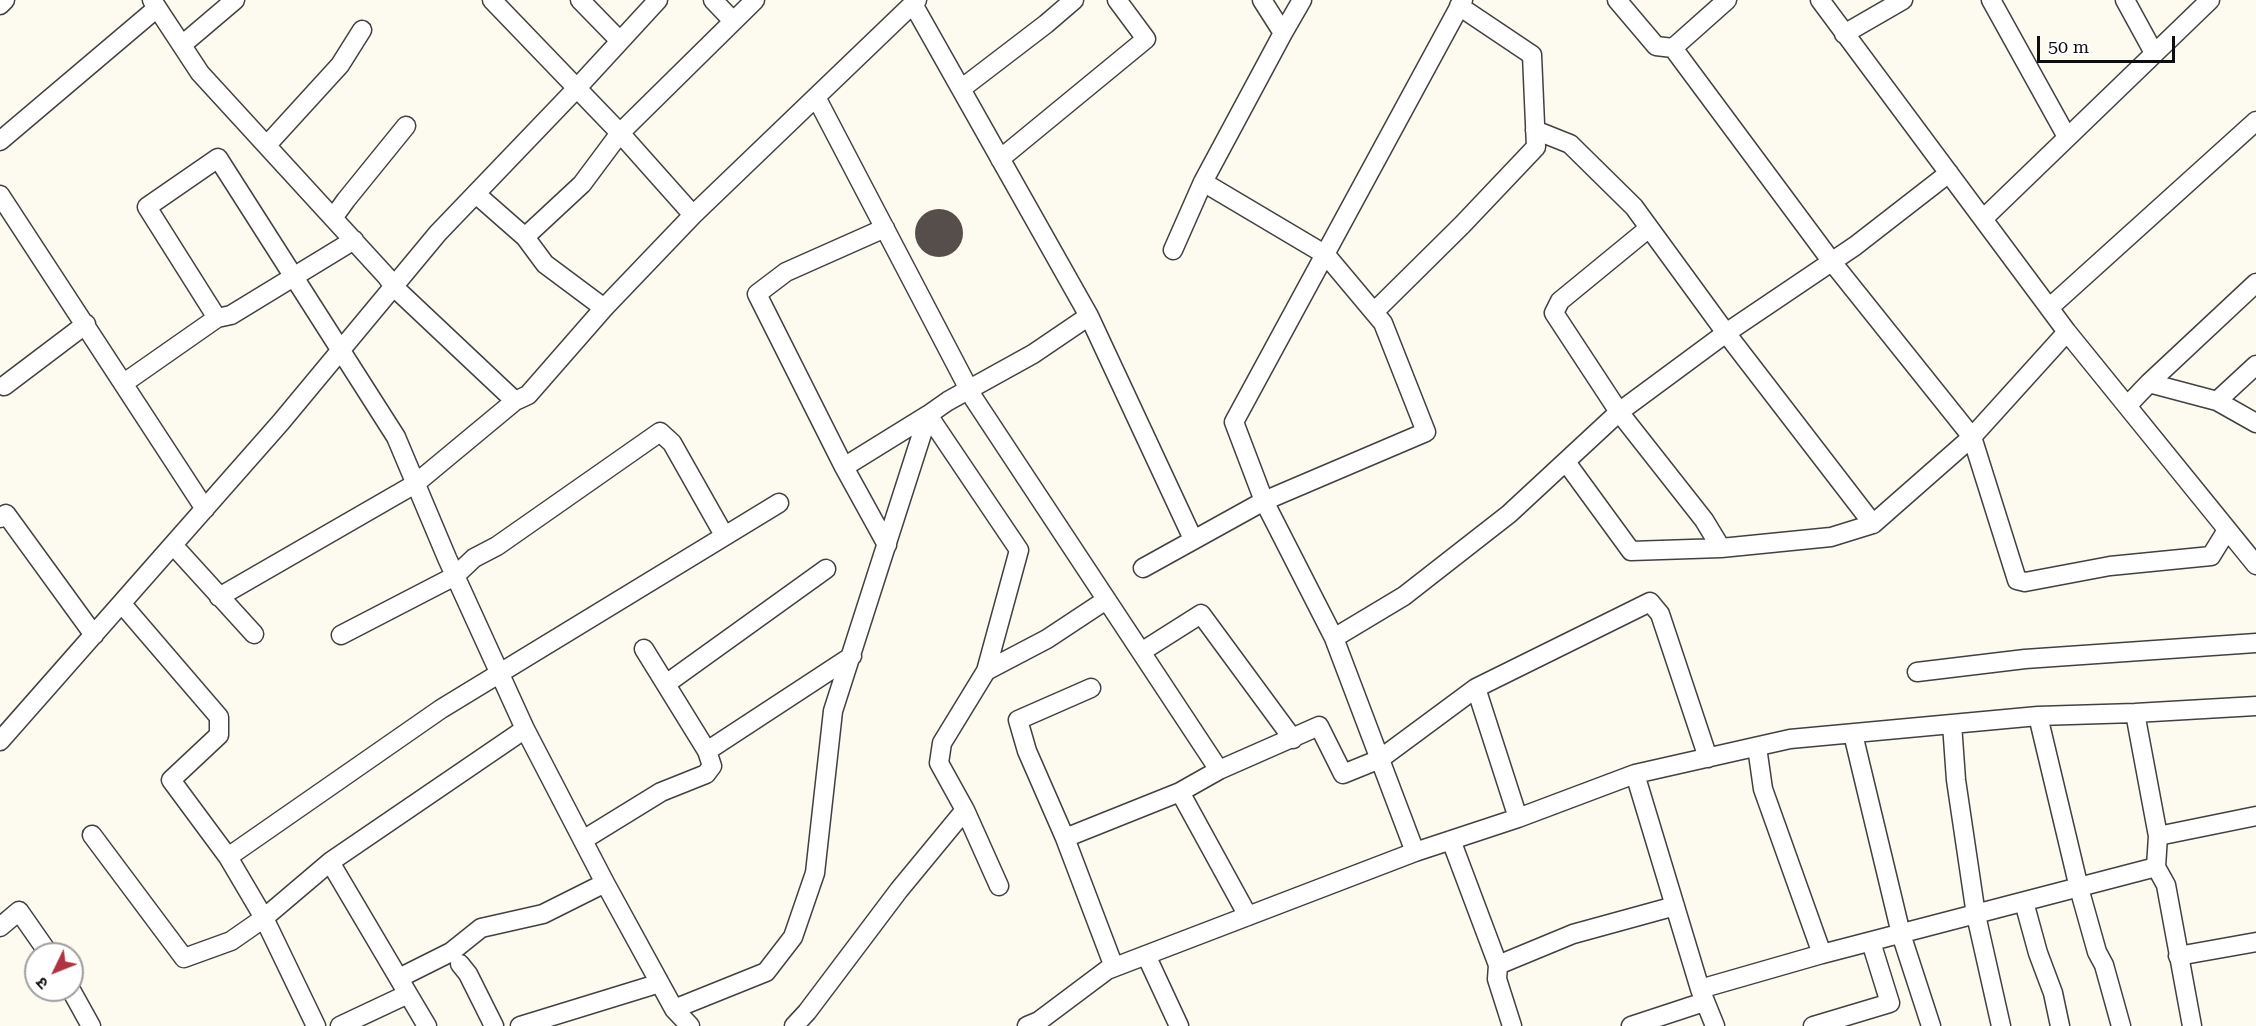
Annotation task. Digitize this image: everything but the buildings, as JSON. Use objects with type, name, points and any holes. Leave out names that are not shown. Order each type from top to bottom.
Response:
[{"type":"street","points":[[0,5],[5,0]]},
{"type":"street","points":[[182,45],[235,0]]},
{"type":"street","points":[[492,0],[620,132],[693,215]]},
{"type":"street","points":[[580,0],[620,41]]},
{"type":"street","points":[[0,741],[205,509],[438,233],[658,0]]},
{"type":"street","points":[[713,0],[733,21]]},
{"type":"street","points":[[525,237],[582,184],[620,132],[755,0]]},
{"type":"street","points":[[961,89],[1074,0]]},
{"type":"street","points":[[1000,159],[1146,39],[1117,0]]},
{"type":"street","points":[[1262,0],[1283,33]]},
{"type":"street","points":[[1173,250],[1203,182],[1302,0]]},
{"type":"street","points":[[1617,0],[1656,46],[1673,48],[1832,261],[1972,437],[2017,580],[2025,582],[2110,566],[2211,556],[2227,530]]},
{"type":"street","points":[[1673,48],[1727,0]]},
{"type":"street","points":[[1820,0],[2067,332],[2256,565]]},
{"type":"street","points":[[1844,34],[1903,0]]},
{"type":"street","points":[[1991,0],[2067,137]]},
{"type":"street","points":[[2126,0],[2154,53]]},
{"type":"street","points":[[1983,219],[2210,0]]},
{"type":"street","points":[[219,597],[415,484],[515,401],[528,395],[604,308],[693,215],[915,2],[961,89],[1089,316],[1193,539]]},
{"type":"street","points":[[1374,312],[1462,225],[1536,147],[1532,55],[1461,3],[1234,422],[1264,501],[1334,638],[1415,852]]},
{"type":"street","points":[[0,141],[154,4],[200,73],[354,240],[394,287],[515,401]]},
{"type":"street","points":[[267,145],[340,65],[362,30]]},
{"type":"street","points":[[816,97],[970,390],[1219,770]]},
{"type":"street","points":[[2049,308],[2256,121]]},
{"type":"street","points":[[333,218],[406,126]]},
{"type":"street","points":[[1535,130],[1570,144],[1634,207],[1726,333],[1873,524]]},
{"type":"street","points":[[216,318],[147,207],[218,158],[396,437],[455,576],[525,729],[660,983],[674,1008],[690,1026]]},
{"type":"street","points":[[1334,638],[1404,596],[1509,514],[1619,412],[1726,333],[1832,261],[1949,173]]},
{"type":"street","points":[[1143,568],[1264,501],[1426,432],[1383,323],[1326,255],[1203,182]]},
{"type":"street","points":[[476,194],[525,237],[545,264],[604,308]]},
{"type":"street","points":[[0,195],[205,509]]},
{"type":"street","points":[[885,228],[786,272],[757,294],[844,467],[887,545]]},
{"type":"street","points":[[1649,228],[1560,301],[1554,313],[1619,412],[1704,520],[1721,548]]},
{"type":"street","points":[[124,383],[216,318],[231,315],[354,240]]},
{"type":"street","points":[[2127,406],[2256,283]]},
{"type":"street","points":[[844,467],[928,416],[948,401],[1033,354],[1089,316]]},
{"type":"street","points":[[4,386],[86,324]]},
{"type":"street","points":[[1566,462],[1631,551],[1721,548],[1831,537],[1873,524],[1972,437],[2067,332]]},
{"type":"street","points":[[2217,401],[2256,365]]},
{"type":"street","points":[[2149,383],[2217,401],[2256,423]]},
{"type":"street","points":[[674,1008],[766,972],[793,937],[815,873],[834,711],[928,416]]},
{"type":"street","points":[[928,416],[1019,550],[986,671],[942,743],[939,763],[965,810],[999,886]]},
{"type":"street","points":[[341,635],[455,576],[474,558],[497,546],[660,432],[672,443],[724,535]]},
{"type":"street","points":[[228,857],[441,709],[779,503]]},
{"type":"street","points":[[0,518],[6,514],[94,635]]},
{"type":"street","points":[[173,545],[254,634]]},
{"type":"street","points":[[666,684],[826,569]]},
{"type":"street","points":[[986,671],[1047,639],[1106,600]]},
{"type":"street","points":[[1065,838],[1180,792],[1219,770],[1319,726],[1343,774],[1380,759],[1476,688],[1650,602],[1660,614],[1708,758]]},
{"type":"street","points":[[122,604],[219,717],[219,735],[171,780],[228,857],[264,918],[316,1026]]},
{"type":"street","points":[[1141,652],[1201,614],[1293,739]]},
{"type":"street","points":[[1917,672],[2025,659],[2256,643]]},
{"type":"street","points":[[583,840],[661,792],[706,774],[712,766],[707,751],[644,649]]},
{"type":"street","points":[[707,751],[852,656]]},
{"type":"street","points":[[1090,688],[1018,720],[1028,751],[1065,838],[1114,967]]},
{"type":"street","points":[[1476,688],[1518,818]]},
{"type":"street","points":[[1036,1024],[1114,967],[1415,852],[1518,818],[1635,774],[1790,739],[2038,716],[2256,706]]},
{"type":"street","points":[[2135,713],[2158,836],[2156,867],[2166,885],[2192,1026]]},
{"type":"street","points":[[2038,716],[2079,888],[2121,1026]]},
{"type":"street","points":[[1952,724],[1956,780],[1976,915],[2001,1026]]},
{"type":"street","points":[[92,835],[184,958],[231,941],[264,918],[330,862],[525,729]]},
{"type":"street","points":[[1853,734],[1901,934],[1931,1026]]},
{"type":"street","points":[[1757,747],[1763,789],[1822,954]]},
{"type":"street","points":[[1635,774],[1702,996],[1715,1026]]},
{"type":"street","points":[[1180,792],[1248,916]]},
{"type":"street","points":[[794,1026],[899,890],[965,810]]},
{"type":"street","points":[[2158,836],[2256,816]]},
{"type":"street","points":[[1452,840],[1498,965],[1497,979],[1512,1026]]},
{"type":"street","points":[[330,862],[427,1026]]},
{"type":"street","points":[[1632,1026],[1702,996],[1822,954],[2156,867]]},
{"type":"street","points":[[340,1026],[404,986],[482,928],[543,914],[605,883]]},
{"type":"street","points":[[2024,902],[2038,953],[2053,993],[2060,1026]]},
{"type":"street","points":[[1498,965],[1573,934],[1675,906]]},
{"type":"street","points":[[0,927],[19,911],[41,942]]},
{"type":"street","points":[[1813,1026],[1890,1003],[1871,942]]},
{"type":"street","points":[[2178,956],[2256,942]]},
{"type":"street","points":[[1146,956],[1179,1026]]},
{"type":"street","points":[[460,964],[494,1026]]},
{"type":"street","points":[[520,1026],[660,983]]},
{"type":"street","points":[[78,1002],[91,1026]]}]
